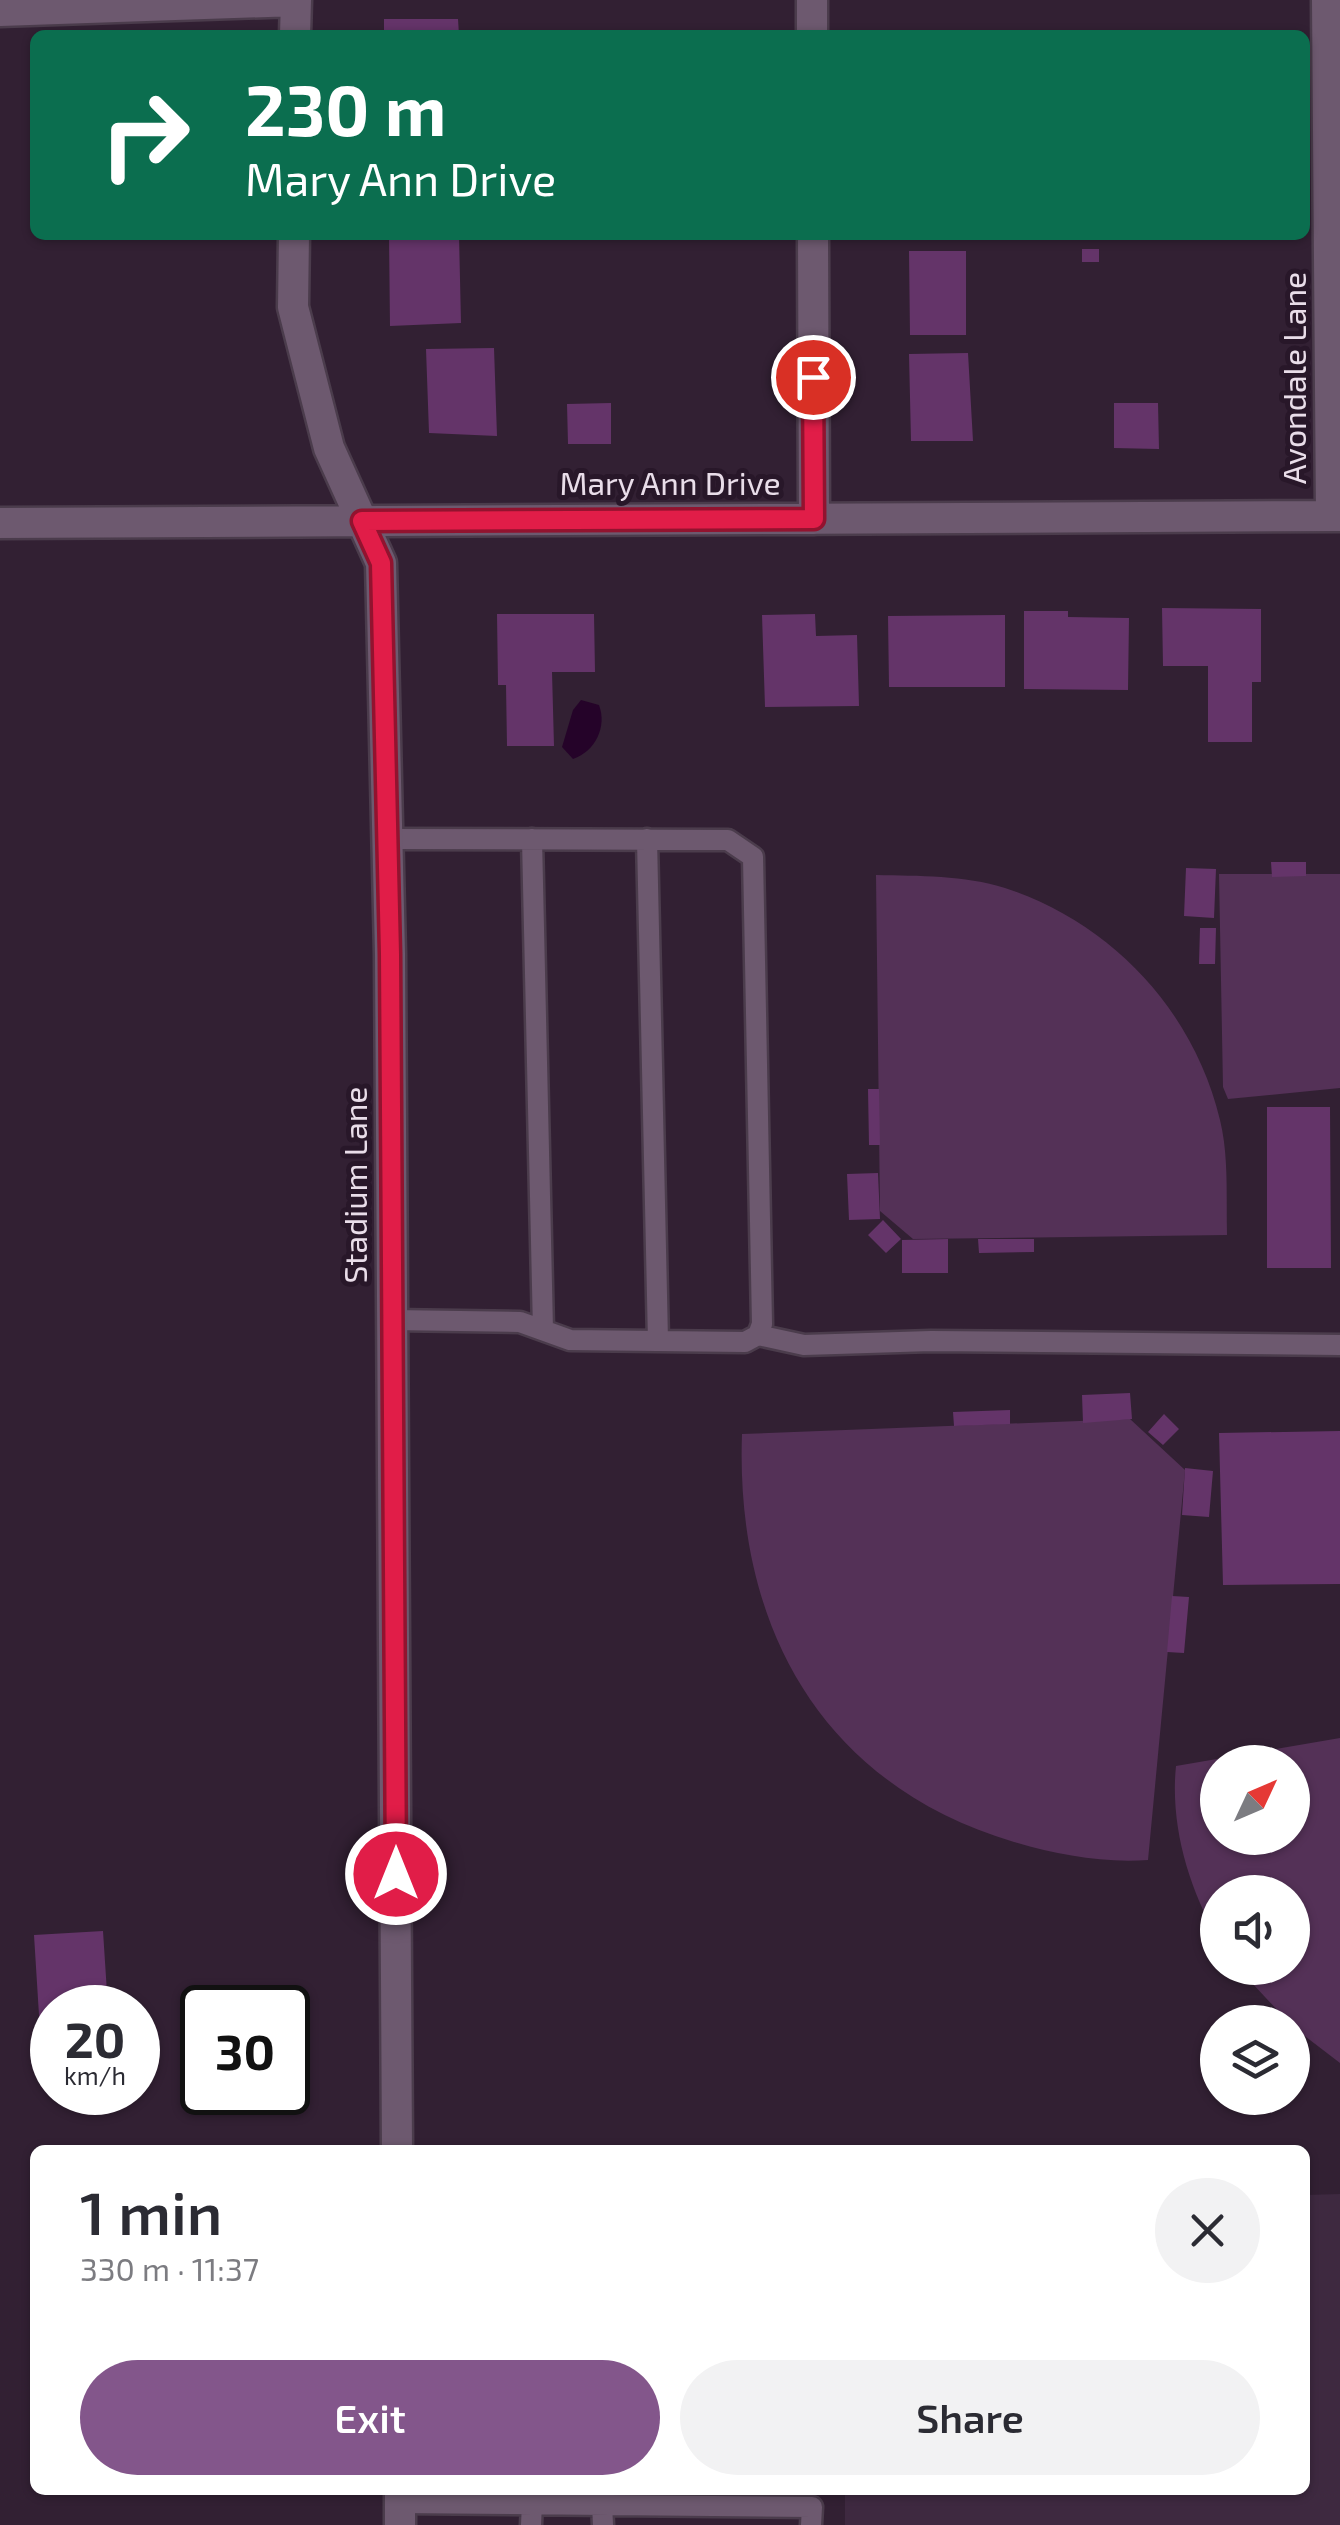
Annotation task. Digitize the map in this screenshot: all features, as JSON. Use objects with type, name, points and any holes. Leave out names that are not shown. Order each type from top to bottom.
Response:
[{"type":"street","points":[[0,12],[296,0],[296,30]]},
{"type":"street","points":[[812,0],[812,30]]},
{"type":"street","name":"Avondale Lane","points":[[1327,0],[1336,516]]},
{"type":"street","name":"Stadium Lane","points":[[294,240],[293,308],[329,448],[381,563],[392,1320],[397,2145]]},
{"type":"street","points":[[813,240],[814,519]]},
{"type":"street","name":"Mary Ann Drive","points":[[0,523],[1336,516]]},
{"type":"lane","points":[[387,838],[728,840],[753,857],[762,1324],[758,1335]]},
{"type":"lane","points":[[532,839],[543,1330]]},
{"type":"lane","points":[[646,839],[658,1341]]},
{"type":"lane","points":[[392,1320],[474,1318],[520,1322],[570,1340],[744,1342],[758,1335],[804,1345],[931,1341],[1340,1345]]},
{"type":"lane","points":[[400,2506],[603,2515],[712,2515],[811,2507]]},
{"type":"shaded area","points":[[581,700],[599,705],[602,721],[593,744],[573,759],[562,747],[573,710]]},
{"type":"shaded area","points":[[1219,874],[1340,874],[1340,1088],[1228,1099],[1223,1087]]},
{"type":"shaded area","points":[[876,875],[958,878],[1005,888],[1080,924],[1143,976],[1169,1008],[1208,1080],[1225,1148],[1227,1235],[913,1239],[880,1211]]},
{"type":"shaded area","points":[[1130,1419],[1185,1470],[1148,1860],[1131,1861],[1047,1851],[947,1816],[890,1781],[842,1739],[803,1689],[774,1633],[755,1571],[744,1505],[742,1434]]},
{"type":"shaded area","points":[[1340,1738],[1340,2063],[1310,2040],[1310,2005],[1272,2005],[1254,1985],[1310,1985],[1310,1875],[1200,1875],[1200,1901],[1183,1854],[1176,1766],[1200,1762],[1200,1855],[1310,1855],[1310,1745],[1299,1745]]},
{"type":"shaded area","points":[[1340,2194],[1340,2525],[845,2525],[845,2495],[1310,2495],[1310,2195]]},
{"type":"building","points":[[384,19],[458,19],[459,30],[384,30]]},
{"type":"building","points":[[389,240],[459,240],[461,323],[390,326]]},
{"type":"building","points":[[1082,249],[1099,249],[1099,262],[1082,262]]},
{"type":"building","points":[[909,251],[966,251],[966,335],[910,335]]},
{"type":"building","points":[[494,348],[497,436],[429,433],[426,349]]},
{"type":"building","points":[[968,353],[973,441],[911,441],[909,354]]},
{"type":"building","points":[[611,403],[611,444],[568,444],[567,404]]},
{"type":"building","points":[[1114,403],[1158,403],[1159,449],[1114,448]]},
{"type":"building","points":[[1162,608],[1261,609],[1261,682],[1252,682],[1252,742],[1208,742],[1208,666],[1163,666]]},
{"type":"building","points":[[1024,611],[1068,611],[1068,617],[1129,618],[1128,690],[1024,689]]},
{"type":"building","points":[[497,614],[594,614],[595,672],[552,672],[554,746],[507,746],[506,685],[498,685]]},
{"type":"building","points":[[815,614],[816,636],[857,635],[859,706],[765,707],[762,615]]},
{"type":"building","points":[[1005,615],[1005,687],[889,687],[888,616]]},
{"type":"building","points":[[1271,862],[1306,862],[1306,876],[1272,877]]},
{"type":"building","points":[[1186,868],[1216,869],[1214,918],[1184,916]]},
{"type":"building","points":[[1200,928],[1216,928],[1215,964],[1199,964]]},
{"type":"building","points":[[868,1089],[879,1089],[880,1145],[869,1145]]},
{"type":"building","points":[[1267,1107],[1330,1107],[1331,1268],[1267,1268]]},
{"type":"building","points":[[878,1173],[880,1219],[849,1220],[847,1174]]},
{"type":"building","points":[[883,1220],[901,1239],[886,1253],[868,1235]]},
{"type":"building","points":[[948,1239],[948,1273],[902,1273],[902,1240]]},
{"type":"building","points":[[978,1239],[1034,1239],[1034,1252],[979,1253]]},
{"type":"building","points":[[1130,1393],[1132,1419],[1083,1423],[1082,1395]]},
{"type":"building","points":[[1010,1410],[1010,1424],[954,1426],[953,1412]]},
{"type":"building","points":[[1164,1414],[1179,1429],[1163,1445],[1148,1432]]},
{"type":"building","points":[[1340,1431],[1340,1584],[1223,1585],[1219,1433]]},
{"type":"building","points":[[1185,1468],[1213,1471],[1209,1517],[1182,1515]]},
{"type":"building","points":[[1172,1596],[1189,1597],[1184,1653],[1167,1652]]},
{"type":"building","points":[[103,1931],[107,1985],[37,1985],[34,1935]]},
{"type":"route","points":[[396,1874],[390,954],[381,563],[362,521],[814,519],[813,377]]}]
